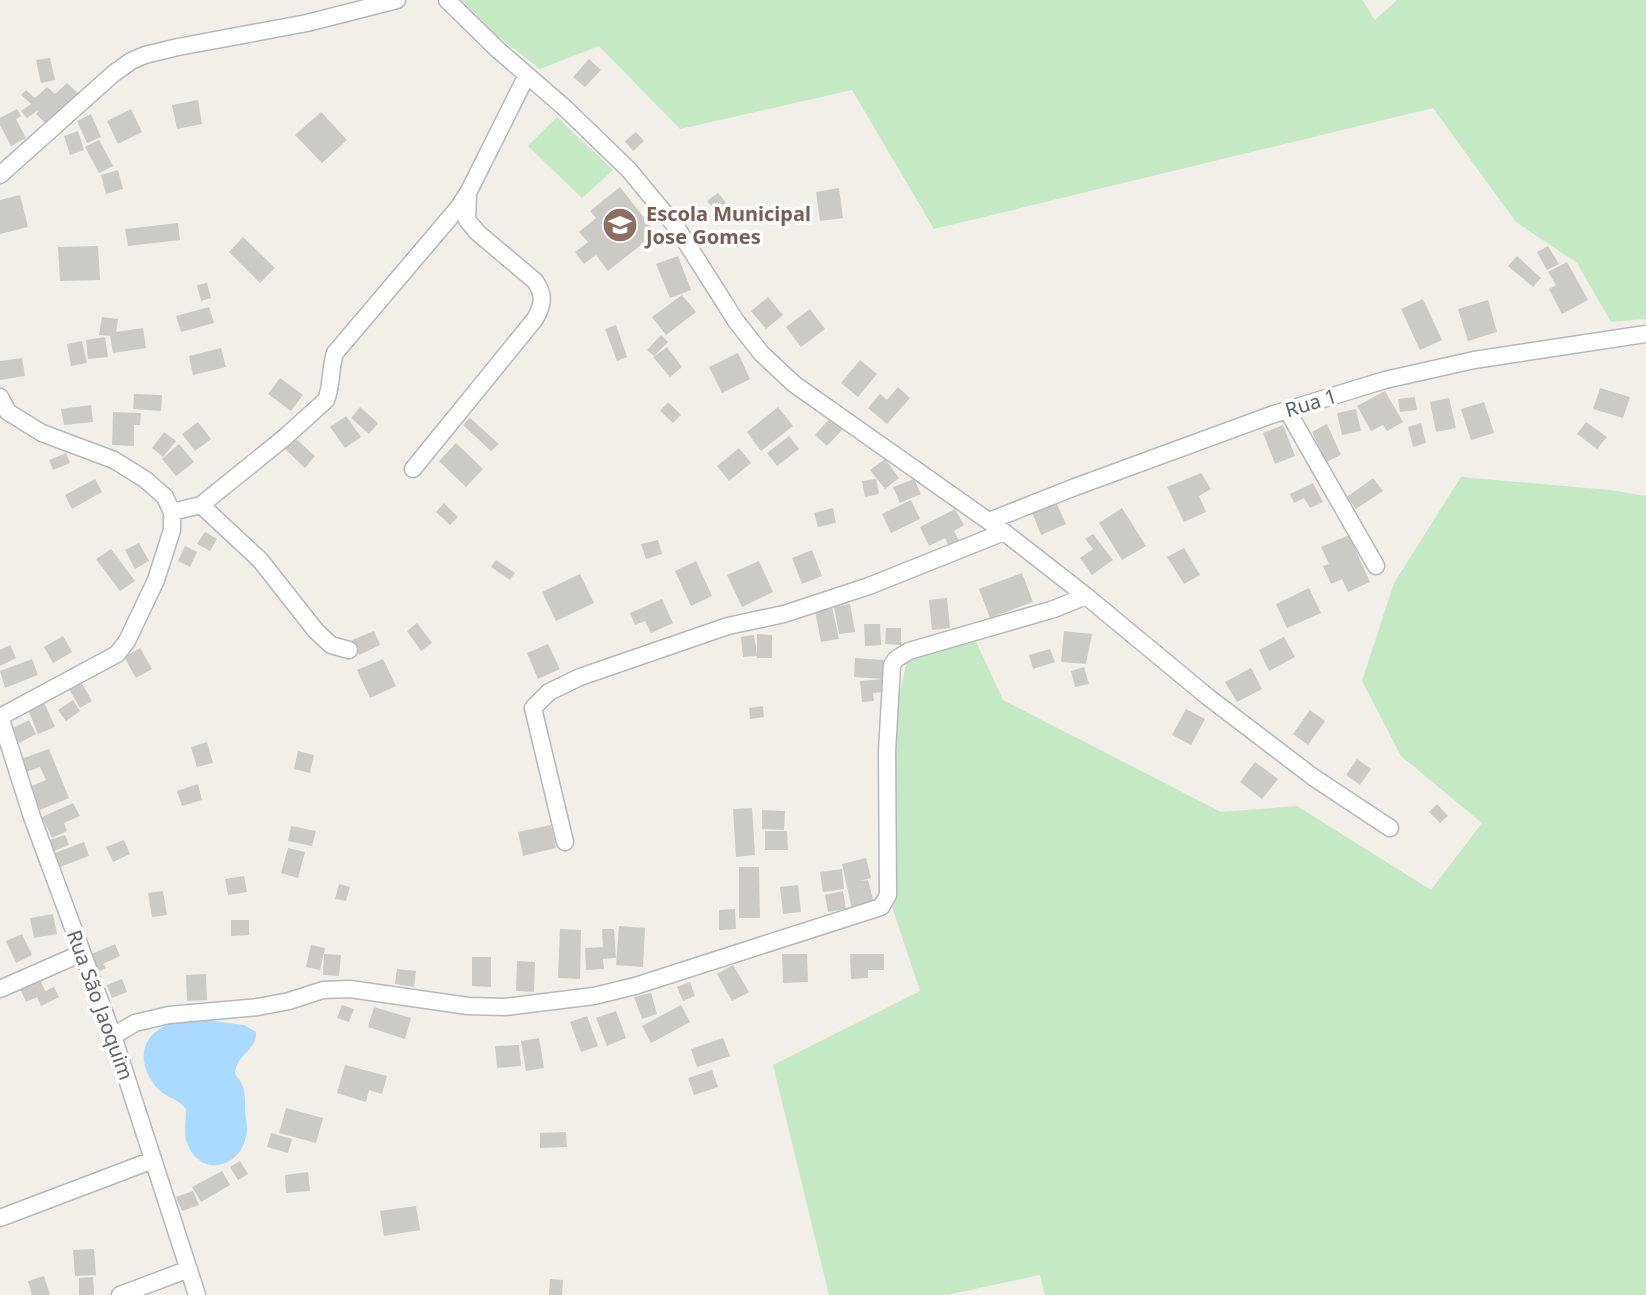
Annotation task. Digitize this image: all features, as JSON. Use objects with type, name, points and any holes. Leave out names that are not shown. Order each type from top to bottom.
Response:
[{"type":"street","points":[[0,175],[131,61],[178,47],[307,23],[397,0]]},
{"type":"street","points":[[447,0],[629,170],[677,228],[736,321],[761,353],[794,384],[1004,532],[1208,697],[1313,777],[1390,828]]},
{"type":"street","points":[[172,512],[201,505],[326,400],[335,353],[458,208],[527,75]]},
{"type":"street","points":[[413,469],[542,308],[541,288],[467,220],[469,191]]},
{"type":"street","name":"Rua 1","points":[[989,521],[1287,410],[1385,380],[1474,360],[1646,334]]},
{"type":"street","points":[[0,397],[8,412],[42,433],[114,460],[146,480],[165,497],[172,512],[172,530],[156,580],[127,641],[117,654],[0,717]]},
{"type":"street","points":[[1287,410],[1376,566]]},
{"type":"street","points":[[201,505],[260,560],[316,631],[331,645],[349,650]]},
{"type":"street","points":[[565,842],[533,708],[549,692],[580,677],[728,626],[784,614],[869,586],[1004,532]]},
{"type":"street","points":[[113,1036],[135,1023],[169,1015],[258,1007],[323,990],[350,989],[468,1006],[505,1007],[594,996],[635,986],[881,907],[888,895],[887,751],[892,665],[909,651],[1054,609],[1086,596]]},
{"type":"street","name":"Rua São Jaoquim","points":[[0,717],[32,817],[113,1036],[197,1295]]},
{"type":"street","points":[[0,989],[82,953]]},
{"type":"street","points":[[0,1218],[153,1160]]},
{"type":"street","points":[[120,1295],[189,1269]]},
{"type":"green space","points":[[462,0],[1362,0],[1375,20],[1397,0],[1646,0],[1646,319],[1611,322],[1577,263],[1516,222],[1433,108],[934,229],[852,90],[680,129],[599,46],[540,69],[495,34]]},
{"type":"green space","points":[[557,117],[613,170],[582,198],[528,146]]},
{"type":"green space","points":[[1461,477],[1646,496],[1646,1295],[1045,1295],[1040,1275],[946,1295],[829,1295],[773,1065],[920,991],[888,895],[887,751],[909,651],[972,633],[1003,700],[1221,812],[1297,806],[1431,890],[1482,823],[1401,756],[1362,681],[1394,583]]},
{"type":"water","points":[[213,1021],[244,1025],[256,1032],[253,1044],[239,1061],[235,1074],[245,1095],[245,1142],[231,1160],[211,1165],[192,1153],[185,1136],[186,1109],[156,1087],[144,1063],[144,1055],[149,1039],[169,1024]]},
{"type":"building","points":[[50,58],[55,80],[41,83],[36,60]]},
{"type":"building","points":[[589,59],[601,70],[585,87],[573,77]]},
{"type":"building","points":[[67,83],[82,97],[49,127],[36,114],[37,111],[27,118],[21,111],[31,104],[21,95],[26,90],[35,98],[47,87],[55,94]]},
{"type":"building","points":[[198,100],[202,124],[177,129],[172,105]]},
{"type":"building","points":[[17,109],[21,116],[16,119],[26,138],[11,146],[0,125],[0,118]]},
{"type":"building","points":[[131,109],[142,132],[118,144],[107,121]]},
{"type":"building","points":[[321,112],[347,140],[322,163],[295,135]]},
{"type":"building","points":[[91,114],[101,137],[87,143],[77,121]]},
{"type":"building","points":[[78,131],[84,150],[70,155],[64,136]]},
{"type":"building","points":[[636,132],[644,141],[633,151],[625,141]]},
{"type":"building","points":[[99,140],[113,166],[99,173],[85,147]]},
{"type":"building","points":[[118,170],[123,189],[106,194],[101,175]]},
{"type":"building","points":[[620,187],[656,233],[608,271],[596,255],[584,264],[575,252],[588,242],[579,232],[596,218],[590,211]]},
{"type":"building","points":[[839,188],[843,218],[820,221],[816,192]]},
{"type":"building","points":[[718,193],[737,216],[727,224],[707,201]]},
{"type":"building","points":[[20,195],[28,227],[0,234],[0,200]]},
{"type":"building","points":[[178,223],[180,240],[128,246],[125,229]]},
{"type":"building","points":[[243,237],[275,268],[260,283],[229,252]]},
{"type":"building","points":[[98,246],[100,280],[60,281],[58,247]]},
{"type":"building","points":[[1548,246],[1559,264],[1547,270],[1537,252]]},
{"type":"building","points":[[678,256],[691,290],[670,298],[656,264]]},
{"type":"building","points":[[1517,256],[1541,278],[1533,287],[1508,266]]},
{"type":"building","points":[[1567,262],[1588,300],[1562,314],[1549,289],[1556,285],[1548,272]]},
{"type":"building","points":[[207,283],[211,298],[201,301],[197,285]]},
{"type":"building","points":[[682,295],[696,312],[666,335],[652,317]]},
{"type":"building","points":[[768,297],[783,315],[766,329],[751,311]]},
{"type":"building","points":[[1423,299],[1442,340],[1420,350],[1401,309]]},
{"type":"building","points":[[1488,300],[1497,332],[1468,341],[1458,309]]},
{"type":"building","points":[[209,307],[214,323],[181,332],[176,316]]},
{"type":"building","points":[[810,309],[825,329],[801,347],[786,327]]},
{"type":"building","points":[[102,317],[118,319],[116,332],[143,328],[146,348],[113,353],[110,336],[99,335]]},
{"type":"building","points":[[616,325],[627,357],[617,361],[605,329]]},
{"type":"building","points":[[661,335],[668,342],[654,356],[647,350]]},
{"type":"building","points":[[105,337],[108,357],[88,359],[86,340]]},
{"type":"building","points":[[82,341],[87,363],[71,366],[67,344]]},
{"type":"building","points":[[667,347],[682,367],[670,377],[653,357]]},
{"type":"building","points":[[221,348],[226,367],[193,375],[189,356]]},
{"type":"building","points":[[738,353],[750,379],[722,393],[709,367]]},
{"type":"building","points":[[22,358],[25,376],[0,380],[0,361]]},
{"type":"building","points":[[860,360],[877,374],[858,397],[841,383]]},
{"type":"building","points":[[280,378],[303,395],[291,411],[268,394]]},
{"type":"building","points":[[898,387],[910,398],[887,424],[868,408],[880,394],[887,400]]},
{"type":"building","points":[[1600,388],[1630,397],[1623,418],[1593,409]]},
{"type":"building","points":[[1385,391],[1403,422],[1387,431],[1383,425],[1371,431],[1357,406]]},
{"type":"building","points":[[134,394],[162,395],[161,411],[133,409]]},
{"type":"building","points":[[1415,397],[1417,410],[1400,412],[1398,399]]},
{"type":"building","points":[[1449,398],[1456,428],[1436,432],[1430,402]]},
{"type":"building","points":[[668,402],[681,415],[673,423],[660,411]]},
{"type":"building","points":[[1484,402],[1494,433],[1471,440],[1461,409]]},
{"type":"building","points":[[91,405],[93,422],[64,425],[61,409]]},
{"type":"building","points":[[360,407],[378,423],[369,434],[351,418]]},
{"type":"building","points":[[778,407],[793,426],[761,451],[747,432]]},
{"type":"building","points":[[1356,409],[1361,431],[1342,435],[1337,413]]},
{"type":"building","points":[[113,412],[141,413],[140,425],[134,425],[134,446],[112,445]]},
{"type":"building","points":[[346,416],[361,437],[345,448],[330,427]]},
{"type":"building","points":[[831,417],[844,428],[827,446],[815,435]]},
{"type":"building","points":[[470,418],[499,444],[491,451],[463,425]]},
{"type":"building","points":[[198,422],[211,439],[195,451],[182,434]]},
{"type":"building","points":[[1586,422],[1607,437],[1597,449],[1577,434]]},
{"type":"building","points":[[1421,423],[1426,443],[1413,447],[1408,427]]},
{"type":"building","points":[[1327,424],[1341,455],[1326,462],[1312,432]]},
{"type":"building","points":[[1283,425],[1295,456],[1275,464],[1263,433]]},
{"type":"building","points":[[164,432],[176,441],[163,457],[152,448]]},
{"type":"building","points":[[789,436],[799,449],[777,466],[767,453]]},
{"type":"building","points":[[295,438],[315,456],[305,468],[285,449]]},
{"type":"building","points":[[456,443],[483,469],[466,487],[439,461]]},
{"type":"building","points":[[179,444],[194,462],[176,476],[162,459]]},
{"type":"building","points":[[739,448],[751,463],[729,481],[717,466]]},
{"type":"building","points":[[66,453],[70,463],[53,470],[49,460]]},
{"type":"building","points":[[885,459],[899,478],[885,489],[870,470]]},
{"type":"building","points":[[1201,473],[1211,489],[1199,496],[1206,512],[1184,522],[1167,487]]},
{"type":"building","points":[[1373,478],[1383,491],[1356,509],[1347,497]]},
{"type":"building","points":[[95,479],[102,492],[72,509],[65,495]]},
{"type":"building","points":[[876,479],[879,494],[865,497],[862,481]]},
{"type":"building","points":[[914,479],[921,494],[900,503],[893,487]]},
{"type":"building","points":[[1313,483],[1323,502],[1310,508],[1304,498],[1294,503],[1290,494]]},
{"type":"building","points":[[911,500],[920,519],[891,533],[882,514]]},
{"type":"building","points":[[1056,502],[1066,524],[1041,535],[1032,512]]},
{"type":"building","points":[[444,503],[458,517],[450,525],[436,512]]},
{"type":"building","points":[[833,508],[836,523],[818,527],[814,513]]},
{"type":"building","points":[[1122,508],[1146,546],[1122,560],[1099,523]]},
{"type":"building","points":[[955,509],[964,525],[954,531],[962,546],[951,551],[945,538],[929,546],[920,527]]},
{"type":"building","points":[[205,532],[217,539],[210,551],[197,544]]},
{"type":"building","points":[[1093,534],[1113,560],[1092,575],[1080,558],[1093,549],[1085,539]]},
{"type":"building","points":[[1349,535],[1370,582],[1348,592],[1342,579],[1331,584],[1323,566],[1329,564],[1321,547]]},
{"type":"building","points":[[658,540],[662,554],[646,559],[641,544]]},
{"type":"building","points":[[139,543],[149,561],[135,569],[125,550]]},
{"type":"building","points":[[185,546],[197,552],[190,567],[178,561]]},
{"type":"building","points":[[1184,548],[1200,575],[1184,584],[1167,557]]},
{"type":"building","points":[[111,549],[135,581],[120,591],[96,559]]},
{"type":"building","points":[[812,550],[822,576],[802,584],[792,558]]},
{"type":"building","points":[[496,560],[515,573],[510,580],[491,567]]},
{"type":"building","points":[[696,561],[712,596],[691,606],[675,571]]},
{"type":"building","points":[[759,561],[773,592],[742,607],[727,575]]},
{"type":"building","points":[[1022,573],[1033,602],[990,618],[979,589]]},
{"type":"building","points":[[580,574],[594,603],[556,621],[542,592]]},
{"type":"building","points":[[1309,588],[1321,613],[1287,628],[1276,604]]},
{"type":"building","points":[[947,598],[950,628],[932,630],[929,600]]},
{"type":"building","points":[[662,599],[673,623],[651,633],[645,621],[635,625],[630,613]]},
{"type":"building","points":[[850,604],[855,632],[839,634],[834,607]]},
{"type":"building","points":[[832,607],[839,639],[821,642],[815,611]]},
{"type":"building","points":[[417,623],[432,643],[421,651],[407,631]]},
{"type":"building","points":[[864,624],[880,624],[881,645],[865,646]]},
{"type":"building","points":[[886,628],[901,628],[901,645],[885,644]]},
{"type":"building","points":[[374,631],[380,645],[359,655],[352,640]]},
{"type":"building","points":[[1064,631],[1092,634],[1086,664],[1061,662]]},
{"type":"building","points":[[757,634],[772,635],[772,658],[757,658]]},
{"type":"building","points":[[754,635],[757,656],[743,657],[741,637]]},
{"type":"building","points":[[63,636],[72,652],[53,663],[44,647]]},
{"type":"building","points":[[1284,637],[1295,657],[1269,671],[1259,650]]},
{"type":"building","points":[[548,644],[560,669],[538,679],[527,653]]},
{"type":"building","points":[[10,645],[16,658],[0,666],[0,650]]},
{"type":"building","points":[[140,648],[152,669],[136,678],[124,657]]},
{"type":"building","points":[[1050,649],[1055,662],[1033,669],[1029,655]]},
{"type":"building","points":[[855,658],[883,660],[885,692],[873,693],[874,701],[862,702],[860,681],[883,679],[854,677]]},
{"type":"building","points":[[32,659],[38,675],[5,688],[0,671]]},
{"type":"building","points":[[383,659],[396,686],[370,698],[357,670]]},
{"type":"building","points":[[1084,667],[1089,684],[1075,687],[1071,671]]},
{"type":"building","points":[[1251,668],[1262,689],[1237,702],[1225,682]]},
{"type":"building","points":[[81,682],[92,701],[80,708],[69,689]]},
{"type":"building","points":[[43,700],[55,727],[38,734],[27,707]]},
{"type":"building","points":[[73,700],[80,711],[66,721],[58,710]]},
{"type":"building","points":[[763,706],[764,717],[750,719],[749,708]]},
{"type":"building","points":[[1186,709],[1205,719],[1191,745],[1172,735]]},
{"type":"building","points":[[1310,710],[1325,721],[1308,745],[1293,734]]},
{"type":"building","points":[[29,720],[36,734],[19,743],[11,729]]},
{"type":"building","points":[[207,742],[213,763],[197,767],[191,747]]},
{"type":"building","points":[[49,749],[69,798],[40,810],[29,787],[46,780],[40,767],[23,773],[18,760]]},
{"type":"building","points":[[298,751],[314,755],[310,773],[294,769]]},
{"type":"building","points":[[1357,759],[1371,769],[1360,785],[1346,775]]},
{"type":"building","points":[[1255,762],[1278,779],[1262,799],[1240,782]]},
{"type":"building","points":[[198,784],[202,800],[182,806],[177,791]]},
{"type":"building","points":[[73,803],[80,816],[64,823],[67,831],[52,838],[42,817]]},
{"type":"building","points":[[1437,804],[1448,816],[1440,823],[1429,812]]},
{"type":"building","points":[[752,808],[755,855],[736,857],[733,809]]},
{"type":"building","points":[[762,810],[785,811],[784,830],[762,829]]},
{"type":"building","points":[[551,825],[556,848],[523,856],[518,832]]},
{"type":"building","points":[[291,826],[316,831],[312,846],[288,841]]},
{"type":"building","points":[[765,831],[787,831],[788,850],[765,850]]},
{"type":"building","points":[[65,835],[69,845],[54,851],[50,840]]},
{"type":"building","points":[[124,840],[130,854],[113,862],[106,847]]},
{"type":"building","points":[[84,842],[89,856],[60,867],[55,853]]},
{"type":"building","points":[[288,848],[305,852],[298,878],[281,873]]},
{"type":"building","points":[[866,858],[871,878],[859,881],[868,880],[874,904],[852,909],[842,864]]},
{"type":"building","points":[[739,867],[759,867],[760,918],[739,918]]},
{"type":"building","points":[[842,869],[844,889],[823,892],[820,872]]},
{"type":"building","points":[[244,876],[247,892],[228,895],[225,879]]},
{"type":"building","points":[[339,884],[350,887],[346,901],[335,899]]},
{"type":"building","points":[[798,885],[801,912],[783,914],[780,887]]},
{"type":"building","points":[[163,891],[167,915],[152,917],[148,893]]},
{"type":"building","points":[[843,891],[846,909],[828,912],[825,895]]},
{"type":"building","points":[[735,909],[736,929],[719,930],[719,910]]},
{"type":"building","points":[[53,914],[57,934],[34,938],[30,918]]},
{"type":"building","points":[[231,920],[249,920],[249,935],[231,936]]},
{"type":"building","points":[[619,926],[645,928],[643,967],[616,965]]},
{"type":"building","points":[[560,929],[581,930],[580,979],[558,978]]},
{"type":"building","points":[[602,929],[614,929],[616,958],[603,959],[604,969],[586,970],[585,948],[603,947]]},
{"type":"building","points":[[22,934],[32,955],[16,963],[6,941]]},
{"type":"building","points":[[115,944],[120,956],[103,964],[106,968],[96,973],[87,956]]},
{"type":"building","points":[[311,945],[325,948],[320,970],[306,967]]},
{"type":"building","points":[[324,954],[341,955],[339,976],[323,975]]},
{"type":"building","points":[[782,954],[807,954],[808,982],[783,983]]},
{"type":"building","points":[[850,954],[884,954],[884,970],[868,970],[868,978],[851,979]]},
{"type":"building","points":[[472,957],[491,957],[491,987],[472,986]]},
{"type":"building","points":[[517,961],[535,962],[534,992],[516,991]]},
{"type":"building","points":[[733,965],[749,992],[732,1001],[717,974]]},
{"type":"building","points":[[397,969],[416,971],[414,987],[395,984]]},
{"type":"building","points":[[206,974],[207,1000],[187,1001],[186,975]]},
{"type":"building","points":[[39,977],[45,991],[54,987],[59,997],[41,1006],[37,997],[26,1002],[19,986]]},
{"type":"building","points":[[122,979],[127,992],[112,998],[107,985]]},
{"type":"building","points":[[690,982],[695,996],[683,1001],[677,987]]},
{"type":"building","points":[[651,993],[657,1014],[642,1019],[634,997]]},
{"type":"building","points":[[342,1005],[354,1009],[349,1022],[337,1018]]},
{"type":"building","points":[[681,1005],[690,1022],[651,1043],[642,1026]]},
{"type":"building","points":[[374,1007],[411,1018],[405,1039],[368,1027]]},
{"type":"building","points":[[616,1011],[626,1038],[607,1046],[596,1018]]},
{"type":"building","points":[[587,1016],[598,1046],[581,1052],[570,1022]]},
{"type":"building","points":[[539,1038],[544,1068],[526,1071],[521,1041]]},
{"type":"building","points":[[723,1038],[730,1056],[697,1067],[691,1049]]},
{"type":"building","points":[[519,1045],[521,1066],[497,1068],[495,1046]]},
{"type":"building","points":[[345,1065],[387,1076],[382,1094],[369,1090],[366,1102],[337,1093]]},
{"type":"building","points":[[712,1070],[718,1087],[694,1095],[688,1078]]},
{"type":"building","points":[[286,1108],[323,1118],[316,1143],[279,1133]]},
{"type":"building","points":[[566,1132],[567,1147],[540,1148],[540,1133]]},
{"type":"building","points":[[271,1133],[292,1139],[288,1153],[267,1147]]},
{"type":"building","points":[[240,1161],[248,1174],[238,1180],[230,1167]]},
{"type":"building","points":[[222,1171],[230,1185],[201,1202],[192,1187]]},
{"type":"building","points":[[308,1172],[310,1191],[286,1193],[285,1175]]},
{"type":"building","points":[[193,1191],[199,1205],[182,1211],[176,1197]]},
{"type":"building","points":[[416,1206],[420,1230],[384,1236],[380,1211]]},
{"type":"building","points":[[94,1249],[96,1275],[75,1276],[73,1250]]},
{"type":"building","points":[[44,1276],[50,1295],[32,1295],[28,1281]]},
{"type":"building","points":[[93,1277],[94,1295],[79,1295],[79,1278]]},
{"type":"building","points":[[550,1279],[563,1280],[562,1295],[549,1295]]},
{"type":"place","name":"Escola Municipal Jose Gomes","points":[[620,225]]}]
